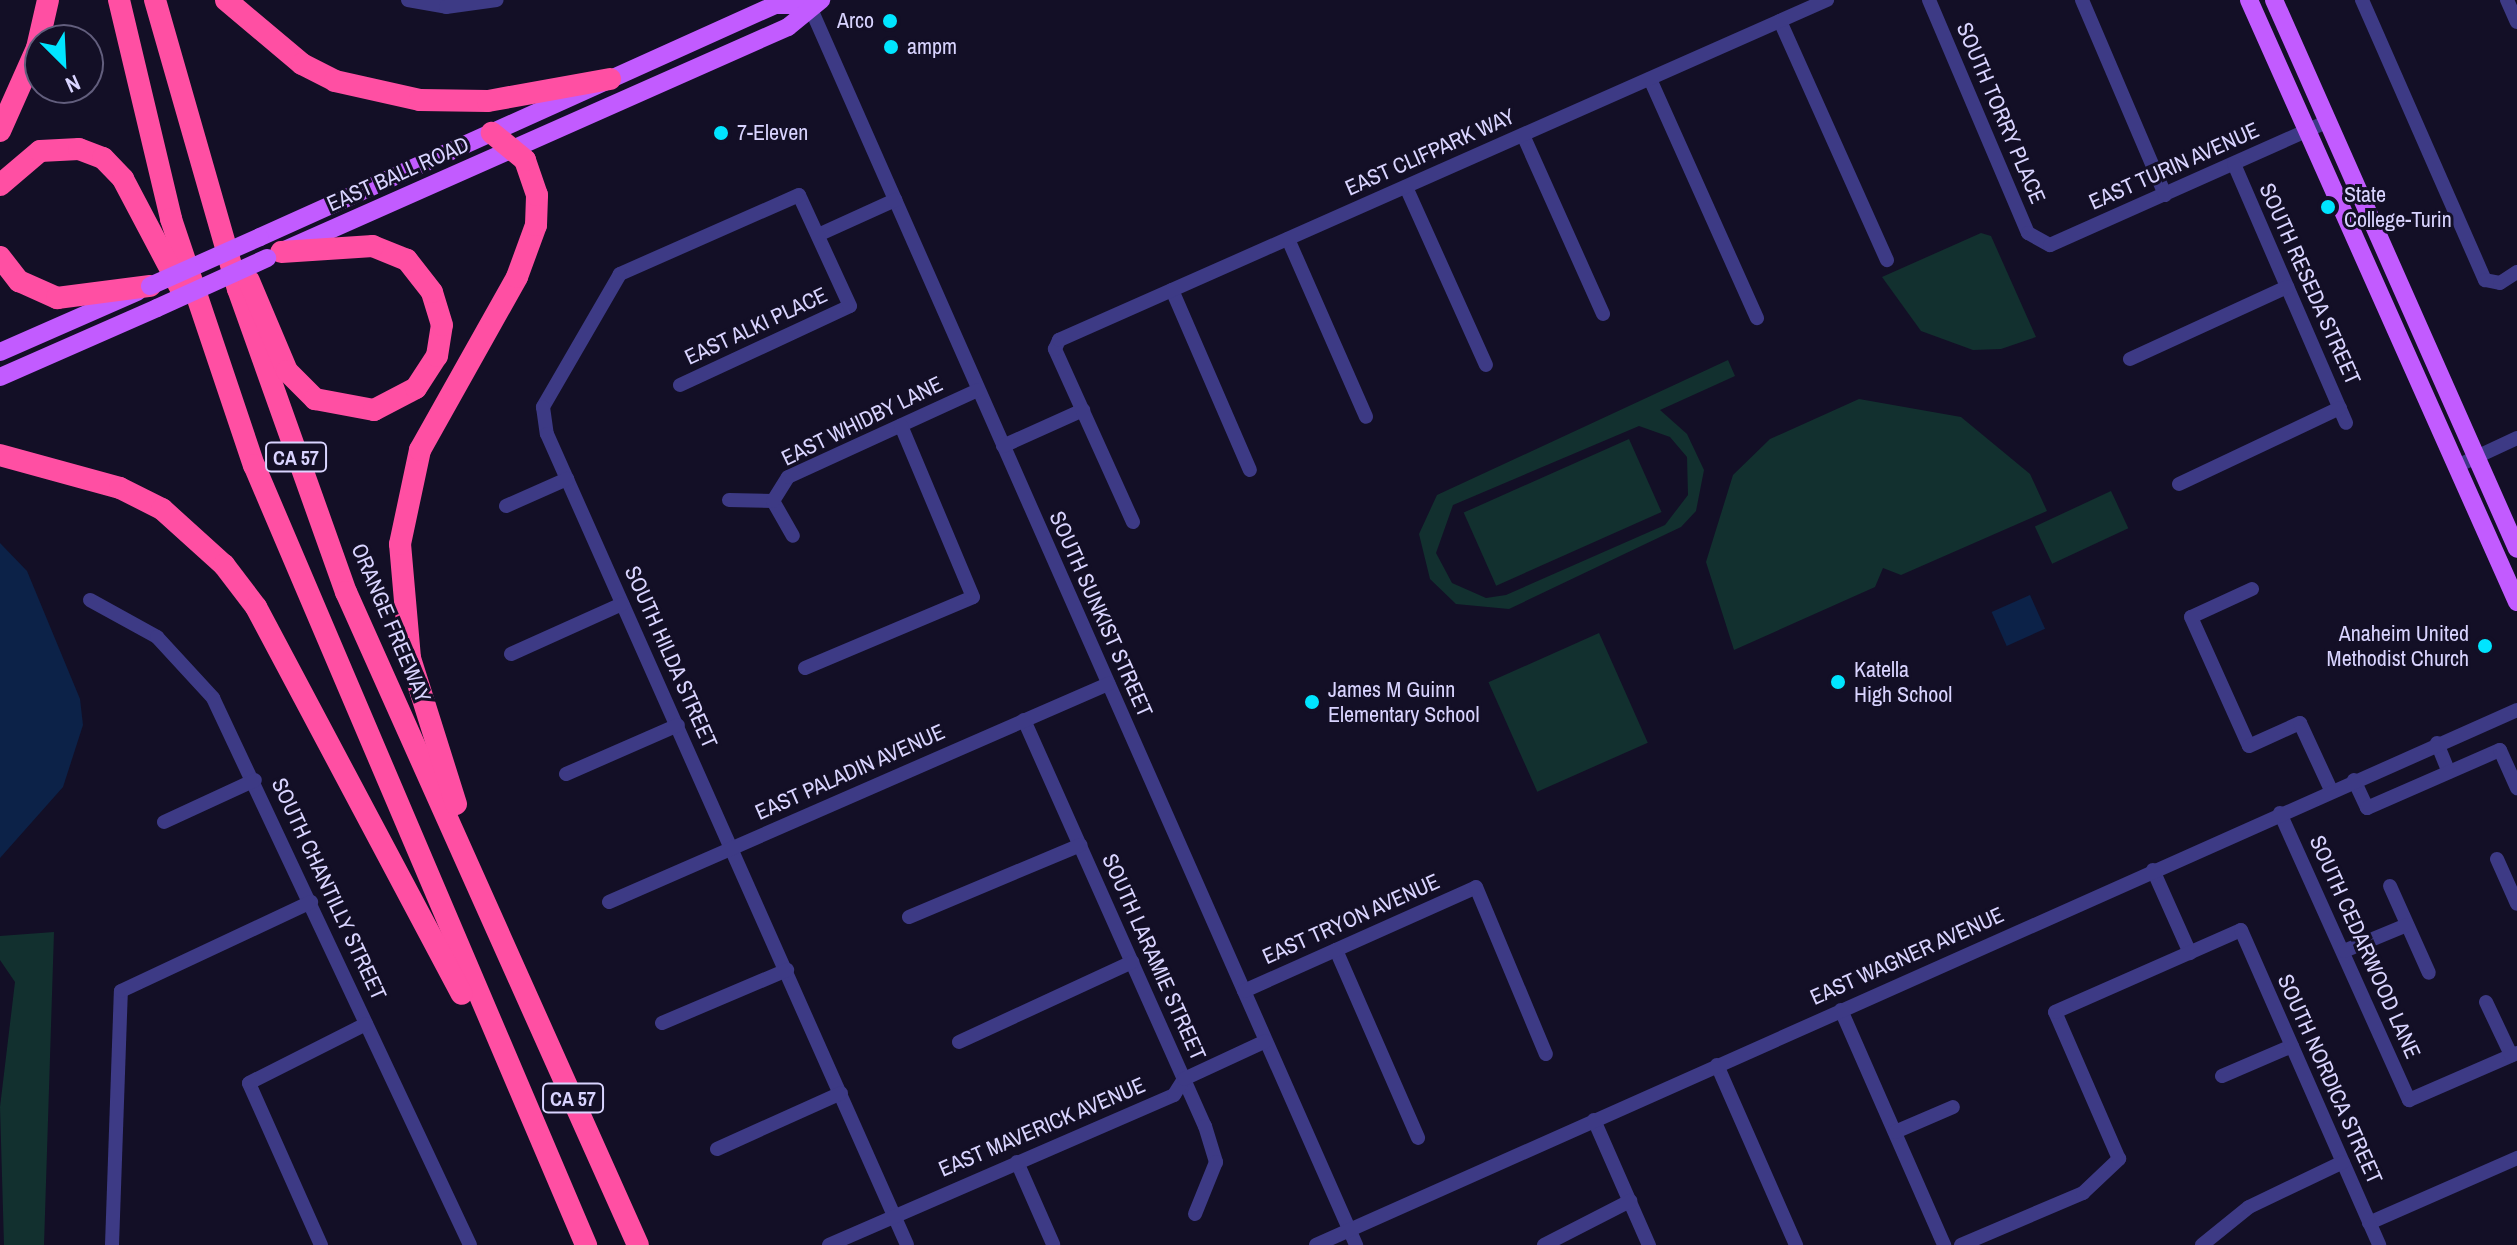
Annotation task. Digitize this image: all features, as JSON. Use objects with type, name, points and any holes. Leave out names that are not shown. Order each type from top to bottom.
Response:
[{"type":"highway","points":[[0,131],[37,48],[48,0]]},
{"type":"highway","name":"CA 57","points":[[119,0],[171,219],[254,465],[530,1123],[586,1245]]},
{"type":"highway","name":"ORANGE FREEWAY","points":[[155,0],[195,157],[346,592],[638,1245]]},
{"type":"highway","points":[[226,0],[302,64],[335,81],[420,100],[488,101],[610,79]]},
{"type":"highway","points":[[485,897],[410,658],[400,544],[428,431],[532,241],[537,195],[517,147],[492,133]]},
{"type":"highway","points":[[0,185],[28,156],[53,148],[79,149],[113,167],[167,257],[254,465]]},
{"type":"highway","points":[[195,157],[301,390],[354,411],[388,406],[416,388],[437,356],[442,325],[432,292],[407,260],[373,246],[274,255]]},
{"type":"highway","points":[[0,257],[19,281],[57,298],[150,286]]},
{"type":"highway","points":[[0,455],[120,488],[162,509],[224,565],[256,607],[530,1123]]},
{"type":"main road","points":[[2249,0],[2517,602]]},
{"type":"main road","points":[[2274,0],[2517,549]]},
{"type":"main road","name":"EAST BALL ROAD","points":[[0,352],[775,5],[812,2]]},
{"type":"main road","name":"EAST BALL ROAD","points":[[0,377],[788,27],[812,2]]},
{"type":"street","points":[[408,0],[446,7],[497,0]]},
{"type":"street","name":"EAST CLIFPARK WAY","points":[[1083,410],[1055,349],[1059,340],[1827,0]]},
{"type":"street","name":"SOUTH TORRY PLACE","points":[[1929,0],[2028,233],[2037,241]]},
{"type":"street","points":[[2082,0],[2165,195]]},
{"type":"street","points":[[2362,0],[2481,273],[2493,284],[2517,272]]},
{"type":"street","points":[[2507,0],[2517,22]]},
{"type":"street","name":"SOUTH SUNKIST STREET","points":[[812,2],[978,390],[1356,1245]]},
{"type":"street","points":[[1780,21],[1887,260]]},
{"type":"street","points":[[1650,79],[1757,318]]},
{"type":"street","name":"EAST TURIN AVENUE","points":[[2037,241],[2050,245],[2328,121]]},
{"type":"street","points":[[1523,135],[1603,314]]},
{"type":"street","name":"SOUTH RESEDA STREET","points":[[2179,484],[2343,416],[2234,164]]},
{"type":"street","points":[[1406,187],[1486,365]]},
{"type":"street","name":"SOUTH HILDA STREET","points":[[818,235],[799,195],[620,274],[543,407],[567,479],[907,1245]]},
{"type":"street","points":[[818,235],[895,200]]},
{"type":"street","name":"EAST ALKI PLACE","points":[[680,385],[850,306],[818,235]]},
{"type":"street","points":[[1288,239],[1366,417]]},
{"type":"street","points":[[2130,359],[2287,287]]},
{"type":"street","points":[[1172,290],[1250,470]]},
{"type":"street","name":"EAST WHIDBY LANE","points":[[773,501],[788,477],[978,390]]},
{"type":"street","points":[[1003,446],[1083,410],[1133,522]]},
{"type":"street","points":[[805,668],[973,597],[901,426]]},
{"type":"street","points":[[2457,466],[2517,438]]},
{"type":"street","points":[[506,506],[567,479]]},
{"type":"street","points":[[729,500],[773,501],[793,536]]},
{"type":"street","points":[[2252,589],[2191,617],[2249,746],[2300,723],[2331,790]]},
{"type":"street","name":"SOUTH CHANTILLY STREET","points":[[90,600],[144,627],[194,672],[255,780],[470,1245]]},
{"type":"street","points":[[511,654],[622,604]]},
{"type":"street","name":"EAST PALADIN AVENUE","points":[[609,902],[1108,684]]},
{"type":"street","name":"EAST WAGNER AVENUE","points":[[1316,1245],[2331,790],[2517,710]]},
{"type":"street","name":"SOUTH LARAMIE STREET","points":[[1024,720],[1184,1079],[1216,1162],[1195,1214]]},
{"type":"street","points":[[566,774],[678,725]]},
{"type":"street","points":[[2437,743],[2449,772]]},
{"type":"street","points":[[2354,780],[2367,808],[2500,750],[2517,788]]},
{"type":"street","points":[[164,822],[255,780]]},
{"type":"street","name":"SOUTH CEDARWOOD LANE","points":[[2280,813],[2409,1100],[2514,1054]]},
{"type":"street","points":[[909,917],[1080,845]]},
{"type":"street","points":[[2497,859],[2515,895]]},
{"type":"street","points":[[1961,1245],[2083,1193],[2119,1159],[2055,1012],[2190,953],[2153,870]]},
{"type":"street","points":[[2390,886],[2429,973]]},
{"type":"street","name":"EAST TRYON AVENUE","points":[[1244,991],[1476,887],[1546,1054]]},
{"type":"street","points":[[112,1245],[119,997],[140,978],[311,902]]},
{"type":"street","points":[[2344,951],[2407,925]]},
{"type":"street","name":"SOUTH NORDICA STREET","points":[[2190,953],[2241,930],[2379,1245]]},
{"type":"street","points":[[1336,950],[1418,1138]]},
{"type":"street","points":[[959,1042],[1132,962]]},
{"type":"street","points":[[662,1023],[787,970]]},
{"type":"street","points":[[2486,1002],[2514,1054]]},
{"type":"street","points":[[1841,1010],[1944,1245]]},
{"type":"street","points":[[321,1245],[249,1083],[366,1024]]},
{"type":"street","name":"EAST MAVERICK AVENUE","points":[[829,1245],[894,1214],[1174,1095],[1184,1079],[1266,1041]]},
{"type":"street","points":[[2222,1076],[2292,1046]]},
{"type":"street","points":[[1717,1065],[1796,1245]]},
{"type":"street","points":[[717,1149],[841,1093]]},
{"type":"street","points":[[1895,1132],[1953,1107]]},
{"type":"street","points":[[1594,1120],[1649,1245]]},
{"type":"street","points":[[2369,1223],[2517,1158]]},
{"type":"street","points":[[1017,1162],[1053,1244]]},
{"type":"street","points":[[2202,1245],[2249,1207],[2343,1162]]},
{"type":"street","points":[[1544,1245],[1630,1201]]},
{"type":"green space","points":[[1981,233],[1991,236],[2036,337],[2001,349],[1973,350],[1921,331],[1882,277]]},
{"type":"green space","points":[[1728,360],[1735,376],[1660,410],[1687,434],[1704,470],[1696,511],[1681,527],[1509,609],[1456,604],[1430,579],[1419,534],[1437,495]],"holes":[[[1639,426],[1670,437],[1687,457],[1688,495],[1665,525],[1506,595],[1486,598],[1452,583],[1436,553],[1453,505]]]},
{"type":"green space","points":[[1859,399],[1961,417],[2030,474],[2047,511],[1901,575],[1883,568],[1875,587],[1734,650],[1706,562],[1733,475],[1770,439]]},
{"type":"green space","points":[[1629,439],[1662,512],[1496,586],[1464,513]]},
{"type":"green space","points":[[2111,491],[2128,528],[2052,564],[2035,526]]},
{"type":"green space","points":[[1599,633],[1648,743],[1537,792],[1488,682]]},
{"type":"green space","points":[[54,932],[44,1245],[4,1245],[0,1107],[15,982],[0,960],[0,936]]},
{"type":"water","points":[[0,543],[27,571],[80,699],[83,725],[63,787],[0,858]]},
{"type":"water","points":[[2030,595],[2045,629],[2007,646],[1992,612]]},
{"type":"place","name":"Arco","points":[[890,21]]},
{"type":"place","name":"ampm","points":[[891,47]]},
{"type":"place","name":"7-Eleven","points":[[721,133]]},
{"type":"place","name":"State College-Turin","points":[[2328,207]]},
{"type":"place","name":"Anaheim United Methodist Church","points":[[2485,646]]},
{"type":"place","name":"Katella High School","points":[[1838,682]]},
{"type":"place","name":"James M Guinn Elementary School","points":[[1312,702]]}]
